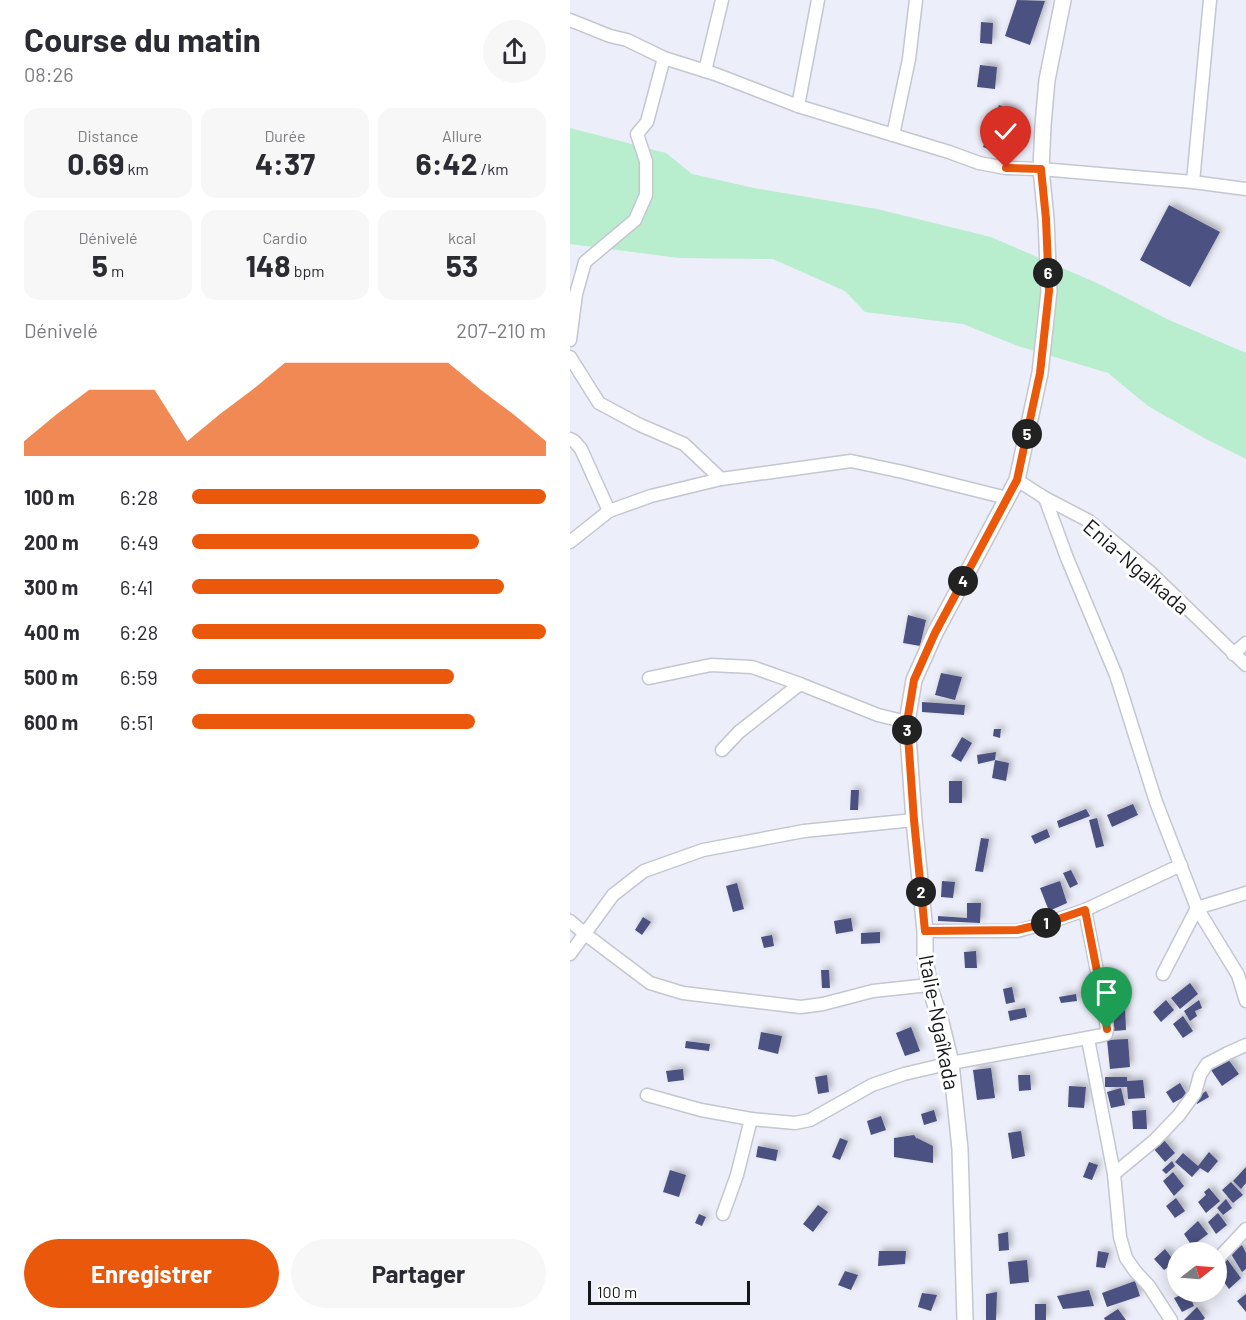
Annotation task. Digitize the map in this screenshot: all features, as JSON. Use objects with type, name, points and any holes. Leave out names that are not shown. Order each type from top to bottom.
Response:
[{"type":"street","points":[[705,71],[722,0]]},
{"type":"street","points":[[798,106],[818,0]]},
{"type":"street","points":[[893,135],[909,59],[916,0]]},
{"type":"street","name":"Italie-Ngaîkada","points":[[965,1320],[960,1149],[951,1063],[929,985],[925,957],[925,931],[907,722],[914,680],[935,633],[1017,480],[1040,373],[1049,291],[1041,169],[1043,125],[1047,80],[1064,0]]},
{"type":"street","points":[[1193,182],[1210,0]]},
{"type":"street","points":[[570,20],[610,36],[627,40],[664,58],[798,106],[979,163],[1006,168],[1193,182],[1246,189]]},
{"type":"street","points":[[570,340],[576,294],[585,262],[635,220],[646,195],[646,161],[637,134],[647,122],[664,58]]},
{"type":"street","points":[[570,357],[599,403],[640,425],[684,444],[721,479]]},
{"type":"street","points":[[570,439],[581,449],[609,511]]},
{"type":"street","points":[[570,542],[609,511],[651,496],[721,479],[851,461],[1007,498]]},
{"type":"street","name":"Enia-Ngaîkada","points":[[1017,480],[1089,521],[1150,572],[1246,665]]},
{"type":"street","points":[[1045,498],[1067,558],[1116,675],[1156,802],[1197,908],[1238,975],[1246,1001]]},
{"type":"street","points":[[1233,654],[1246,643]]},
{"type":"street","points":[[649,678],[711,665],[752,667],[878,715],[907,722]]},
{"type":"street","points":[[722,750],[739,732],[800,684]]},
{"type":"street","points":[[570,954],[614,895],[644,871],[703,850],[804,831],[914,820]]},
{"type":"street","points":[[925,931],[1017,930],[1047,923],[1085,910],[1181,865]]},
{"type":"street","points":[[1163,974],[1197,908],[1246,893]]},
{"type":"street","points":[[647,1095],[701,1110],[751,1119],[795,1123],[810,1120],[873,1085],[904,1074],[1106,1034],[1104,1007],[1085,910]]},
{"type":"street","points":[[570,921],[650,983],[683,993],[801,1008],[873,991],[929,985]]},
{"type":"street","points":[[1088,1039],[1114,1174],[1120,1237],[1126,1258],[1171,1320]]},
{"type":"street","points":[[1114,1174],[1155,1140],[1179,1115],[1195,1093],[1200,1075],[1207,1064],[1246,1045]]},
{"type":"street","points":[[723,1214],[737,1175],[751,1119]]},
{"type":"street","points":[[1227,1249],[1246,1229]]},
{"type":"green space","points":[[570,128],[666,153],[692,174],[754,188],[877,209],[991,237],[1099,284],[1167,319],[1246,353],[1246,459],[1148,406],[1108,373],[1018,346],[963,324],[865,312],[845,291],[773,259],[679,258],[570,244]]},
{"type":"building","points":[[1017,0],[1045,1],[1030,45],[1005,36]]},
{"type":"building","points":[[981,22],[993,23],[992,44],[980,43]]},
{"type":"building","points":[[980,65],[997,67],[995,89],[977,87]]},
{"type":"building","points":[[999,105],[1018,112],[1002,154],[983,147]]},
{"type":"building","points":[[1169,205],[1220,232],[1190,287],[1140,260]]},
{"type":"building","points":[[908,615],[926,620],[920,646],[903,643]]},
{"type":"building","points":[[941,673],[962,677],[955,700],[935,695]]},
{"type":"building","points":[[922,702],[965,705],[964,715],[922,712]]},
{"type":"building","points":[[994,729],[1001,729],[1000,738],[993,736]]},
{"type":"building","points":[[962,737],[972,743],[961,762],[951,756]]},
{"type":"building","points":[[996,752],[995,760],[978,764],[977,755]]},
{"type":"building","points":[[995,760],[1009,763],[1006,781],[992,778]]},
{"type":"building","points":[[949,781],[962,781],[962,803],[949,803]]},
{"type":"building","points":[[851,790],[859,790],[858,810],[850,810]]},
{"type":"building","points":[[1133,804],[1138,815],[1112,827],[1107,815]]},
{"type":"building","points":[[1086,809],[1090,816],[1059,828],[1057,821]]},
{"type":"building","points":[[1097,818],[1104,846],[1096,848],[1089,820]]},
{"type":"building","points":[[1047,829],[1050,837],[1035,844],[1031,836]]},
{"type":"building","points":[[981,838],[989,839],[983,872],[975,871]]},
{"type":"building","points":[[1071,870],[1078,884],[1070,888],[1063,873]]},
{"type":"building","points":[[942,881],[955,882],[953,898],[941,897]]},
{"type":"building","points":[[1060,881],[1067,903],[1049,911],[1040,888]]},
{"type":"building","points":[[737,883],[744,909],[733,912],[726,886]]},
{"type":"building","points":[[967,903],[981,903],[980,923],[938,921],[938,916],[967,918]]},
{"type":"building","points":[[643,917],[651,922],[642,935],[635,930]]},
{"type":"building","points":[[851,918],[853,931],[836,934],[834,921]]},
{"type":"building","points":[[880,932],[880,943],[861,944],[861,933]]},
{"type":"building","points":[[772,935],[774,946],[764,948],[761,937]]},
{"type":"building","points":[[976,951],[977,968],[965,968],[964,952]]},
{"type":"building","points":[[821,970],[829,970],[830,988],[822,988]]},
{"type":"building","points":[[1111,978],[1122,978],[1122,988],[1111,988]]},
{"type":"building","points":[[1190,983],[1198,994],[1180,1009],[1171,998]]},
{"type":"building","points":[[1012,987],[1015,1002],[1006,1004],[1003,989]]},
{"type":"building","points":[[1076,994],[1077,1001],[1061,1003],[1059,997]]},
{"type":"building","points":[[1166,1000],[1174,1010],[1161,1022],[1153,1012]]},
{"type":"building","points":[[1199,1000],[1202,1008],[1195,1011],[1197,1016],[1190,1021],[1184,1011]]},
{"type":"building","points":[[1125,1006],[1126,1030],[1114,1031],[1112,1007]]},
{"type":"building","points":[[1025,1008],[1027,1017],[1010,1021],[1008,1011]]},
{"type":"building","points":[[1183,1016],[1193,1031],[1183,1038],[1173,1024]]},
{"type":"building","points":[[911,1027],[920,1051],[905,1056],[896,1033]]},
{"type":"building","points":[[761,1032],[782,1036],[778,1054],[758,1049]]},
{"type":"building","points":[[1128,1039],[1130,1067],[1110,1069],[1107,1040]]},
{"type":"building","points":[[686,1041],[710,1044],[709,1051],[685,1048]]},
{"type":"building","points":[[1228,1059],[1239,1074],[1222,1086],[1211,1070]]},
{"type":"building","points":[[991,1068],[995,1098],[977,1100],[973,1070]]},
{"type":"building","points":[[683,1069],[684,1080],[668,1082],[666,1071]]},
{"type":"building","points":[[827,1075],[829,1092],[818,1094],[815,1077]]},
{"type":"building","points":[[1018,1075],[1030,1075],[1031,1090],[1019,1091]]},
{"type":"building","points":[[1105,1077],[1127,1077],[1127,1081],[1143,1080],[1145,1098],[1128,1099],[1127,1087],[1105,1087]]},
{"type":"building","points":[[1180,1083],[1187,1095],[1173,1103],[1166,1092]]},
{"type":"building","points":[[1069,1086],[1086,1087],[1084,1108],[1068,1107]]},
{"type":"building","points":[[1121,1088],[1125,1105],[1111,1108],[1107,1092]]},
{"type":"building","points":[[1206,1091],[1209,1097],[1197,1104],[1194,1100]]},
{"type":"building","points":[[934,1110],[937,1121],[924,1125],[921,1114]]},
{"type":"building","points":[[1146,1110],[1147,1129],[1133,1129],[1132,1111]]},
{"type":"building","points":[[881,1116],[886,1130],[871,1135],[867,1121]]},
{"type":"building","points":[[1021,1131],[1025,1156],[1012,1159],[1008,1133]]},
{"type":"building","points":[[914,1135],[917,1139],[933,1146],[933,1163],[894,1157],[894,1138]]},
{"type":"building","points":[[840,1138],[848,1141],[840,1160],[832,1157]]},
{"type":"building","points":[[1163,1139],[1175,1153],[1165,1162],[1153,1148]]},
{"type":"building","points":[[758,1146],[778,1150],[776,1161],[756,1157]]},
{"type":"building","points":[[1209,1152],[1218,1161],[1208,1173],[1200,1168],[1192,1177],[1175,1162],[1183,1153],[1198,1166]]},
{"type":"building","points":[[1172,1161],[1175,1166],[1166,1174],[1162,1170]]},
{"type":"building","points":[[1089,1162],[1098,1165],[1092,1180],[1083,1177]]},
{"type":"building","points":[[1246,1167],[1246,1183],[1241,1189],[1233,1181]]},
{"type":"building","points":[[670,1170],[686,1175],[679,1197],[663,1192]]},
{"type":"building","points":[[1173,1172],[1184,1186],[1174,1196],[1163,1181]]},
{"type":"building","points":[[1231,1182],[1243,1195],[1233,1203],[1222,1190]]},
{"type":"building","points":[[1209,1188],[1220,1201],[1206,1213],[1198,1202],[1206,1195],[1204,1192]]},
{"type":"building","points":[[1176,1198],[1185,1211],[1175,1218],[1166,1206]]},
{"type":"building","points":[[1226,1199],[1232,1208],[1223,1215],[1217,1208]]},
{"type":"building","points":[[818,1205],[828,1212],[813,1232],[803,1224]]},
{"type":"building","points":[[1218,1213],[1227,1225],[1216,1234],[1208,1222]]},
{"type":"building","points":[[699,1214],[706,1217],[702,1226],[695,1223]]},
{"type":"building","points":[[1198,1221],[1208,1234],[1197,1242],[1189,1242],[1184,1234]]},
{"type":"building","points":[[1008,1232],[1009,1250],[999,1251],[998,1234]]},
{"type":"building","points":[[1242,1245],[1246,1253],[1246,1269],[1242,1272],[1231,1254]]},
{"type":"building","points":[[1165,1249],[1167,1268],[1164,1270],[1154,1259]]},
{"type":"building","points":[[879,1251],[906,1251],[905,1264],[878,1266]]},
{"type":"building","points":[[1098,1251],[1109,1253],[1105,1268],[1096,1267]]},
{"type":"building","points":[[1227,1259],[1241,1278],[1229,1289],[1227,1286]]},
{"type":"building","points":[[1027,1260],[1029,1282],[1010,1284],[1008,1262]]},
{"type":"building","points":[[845,1271],[858,1275],[851,1290],[838,1285]]},
{"type":"building","points":[[1135,1281],[1140,1296],[1107,1307],[1102,1293]]},
{"type":"building","points":[[1089,1290],[1094,1306],[1063,1309],[1057,1296]]},
{"type":"building","points":[[997,1292],[996,1320],[986,1320],[986,1294]]},
{"type":"building","points":[[922,1293],[937,1295],[931,1311],[918,1307]]},
{"type":"building","points":[[1246,1294],[1246,1312],[1237,1301]]},
{"type":"building","points":[[1176,1302],[1192,1302],[1194,1306],[1182,1312]]},
{"type":"building","points":[[1035,1304],[1046,1304],[1046,1320],[1035,1320]]},
{"type":"building","points":[[1197,1307],[1205,1318],[1203,1320],[1184,1320]]},
{"type":"building","points":[[1118,1309],[1126,1320],[1105,1320],[1104,1318]]},
{"type":"route","points":[[1006,168],[1041,169],[1049,291],[1040,373],[1017,480],[935,633],[914,680],[907,722],[925,931],[1017,930],[1085,910],[1107,1029]]}]
